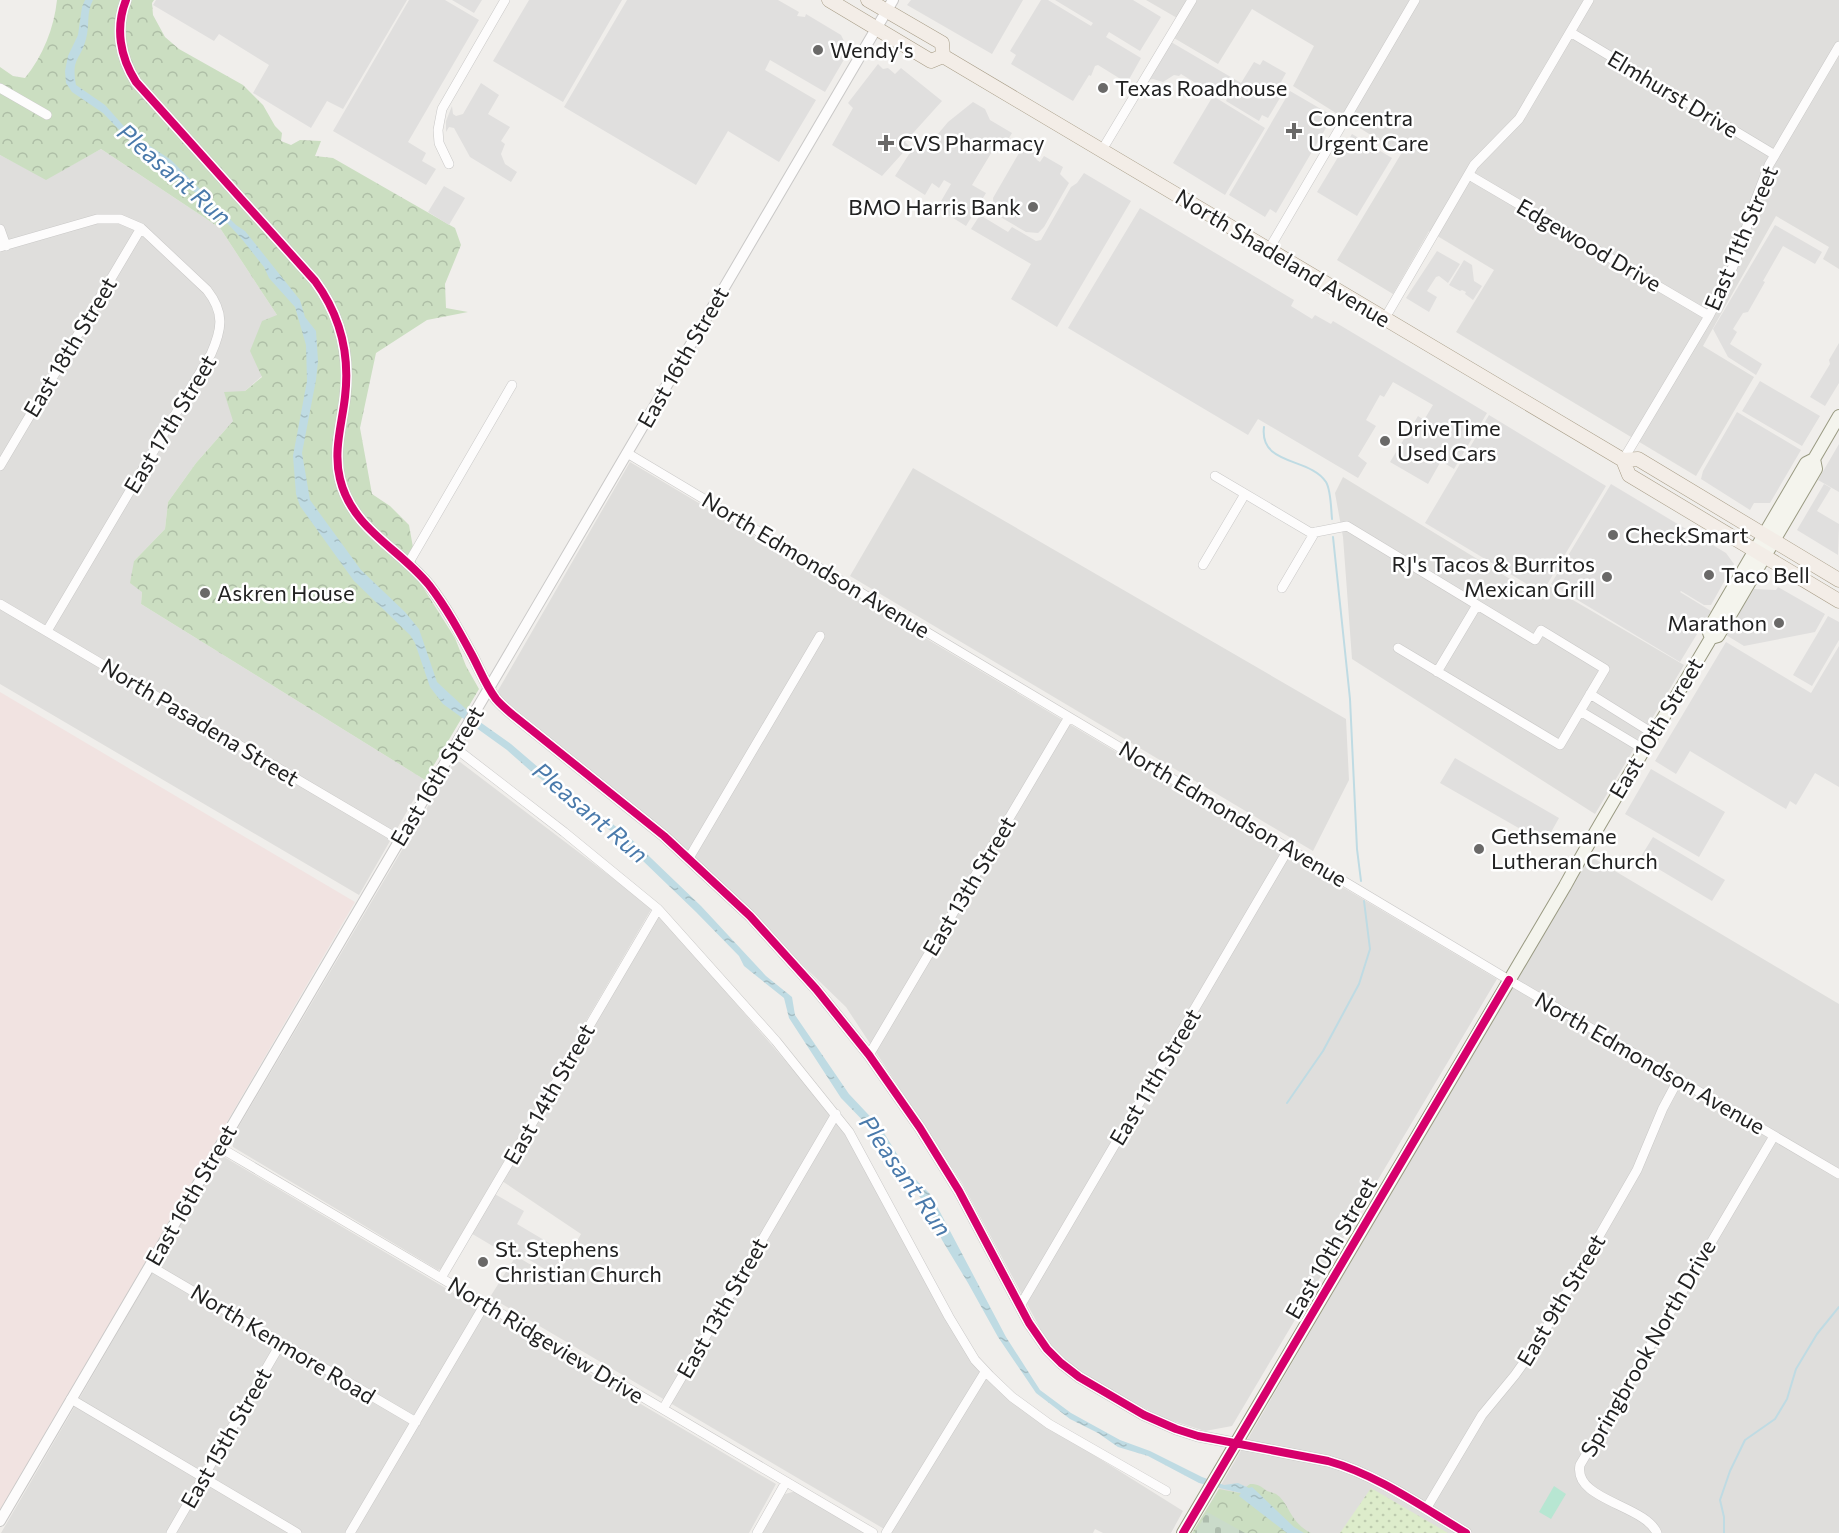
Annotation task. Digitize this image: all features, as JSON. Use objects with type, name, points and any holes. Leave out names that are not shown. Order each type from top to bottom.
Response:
[{"type":"main road","name":"North Shadeland Avenue","points":[[829,0],[931,61],[943,56]]},
{"type":"main road","name":"North Shadeland Avenue","points":[[868,0],[889,5],[942,43],[943,56]]},
{"type":"main road","name":"North Shadeland Avenue","points":[[943,56],[1623,460],[1638,459],[1839,580]]},
{"type":"main road","name":"East 10th Street","points":[[1183,1533],[1608,809],[1645,750],[1710,638],[1708,630],[1816,469],[1814,459],[1839,416]]},
{"type":"main road","name":"North Shadeland Avenue","points":[[1623,460],[1629,475],[1839,601]]},
{"type":"street","points":[[126,0],[121,20],[120,41],[126,62],[136,82],[315,282],[331,305],[341,332],[345,362],[345,397],[338,446],[338,471],[352,506],[371,531],[426,581],[443,604],[497,700],[615,795],[688,858],[779,947],[834,1010],[903,1103],[959,1191],[1035,1333],[1047,1349],[1079,1377],[1165,1425],[1198,1436],[1343,1466],[1377,1480],[1466,1533]]},
{"type":"street","points":[[449,164],[439,143],[438,130],[442,109],[505,0]]},
{"type":"street","points":[[1102,150],[1192,0]]},
{"type":"street","points":[[1269,249],[1416,0]]},
{"type":"street","points":[[1385,318],[1474,165],[1519,119],[1589,0]]},
{"type":"street","name":"East 16th Street","points":[[0,1521],[889,5]]},
{"type":"street","name":"Elmhurst Drive","points":[[1570,32],[1775,155]]},
{"type":"street","name":"East 11th Street","points":[[1623,460],[1709,316],[1728,279],[1755,200],[1775,155],[1839,46]]},
{"type":"street","points":[[0,88],[47,115]]},
{"type":"street","name":"Edgewood Drive","points":[[1469,175],[1709,316]]},
{"type":"street","points":[[0,229],[3,246],[104,218],[124,220],[141,228]]},
{"type":"street","name":"East 18th Street","points":[[0,466],[141,228]]},
{"type":"street","name":"East 17th Street","points":[[47,631],[211,354],[219,335],[220,315],[212,297],[141,228]]},
{"type":"street","points":[[408,564],[512,385]]},
{"type":"street","name":"North Edmondson Avenue","points":[[627,453],[1509,980],[1839,1174]]},
{"type":"street","points":[[1215,476],[1311,533],[1347,526],[1535,640],[1541,630],[1605,669],[1560,745],[1398,648]]},
{"type":"street","points":[[1203,565],[1245,494]]},
{"type":"street","points":[[1282,588],[1315,532]]},
{"type":"street","name":"North Pasadena Street","points":[[0,604],[399,840]]},
{"type":"street","points":[[1437,672],[1476,604]]},
{"type":"street","points":[[688,858],[820,636]]},
{"type":"street","points":[[1590,694],[1654,734]]},
{"type":"street","points":[[1580,711],[1645,750]]},
{"type":"street","name":"East 13th Street","points":[[869,1055],[1069,717]]},
{"type":"street","points":[[454,747],[564,832],[658,909],[743,1003],[836,1114],[855,1142],[948,1317],[975,1360],[985,1371],[1012,1397],[1043,1420],[1166,1491]]},
{"type":"street","name":"East 11th Street","points":[[1020,1306],[1289,848]]},
{"type":"street","name":"East 14th Street","points":[[441,1278],[658,909]]},
{"type":"street","name":"East 9th Street","points":[[1426,1509],[1482,1415],[1515,1376],[1537,1344],[1637,1170],[1663,1108],[1678,1080]]},
{"type":"street","name":"East 13th Street","points":[[663,1409],[836,1114]]},
{"type":"street","name":"Springbrook North Drive","points":[[1658,1533],[1649,1522],[1585,1486],[1579,1475],[1580,1465],[1774,1136]]},
{"type":"street","name":"North Ridgeview Drive","points":[[219,1148],[873,1533]]},
{"type":"street","name":"North Kenmore Road","points":[[150,1266],[416,1422]]},
{"type":"street","points":[[350,1533],[485,1304]]},
{"type":"street","name":"East 15th Street","points":[[171,1533],[281,1343]]},
{"type":"street","points":[[886,1533],[985,1371]]},
{"type":"street","points":[[71,1399],[297,1533]]},
{"type":"street","points":[[757,1533],[786,1482]]},
{"type":"shaded area","points":[[156,0],[407,0],[343,109],[327,101],[311,128],[253,93],[269,65],[219,34],[214,41],[153,5]]},
{"type":"shaded area","points":[[409,0],[445,0],[479,20],[408,142],[426,153],[422,161],[436,169],[426,185],[333,131]]},
{"type":"shaded area","points":[[452,0],[482,0],[474,13]]},
{"type":"shaded area","points":[[529,0],[622,0],[563,102],[493,61]]},
{"type":"shaded area","points":[[627,0],[778,0],[799,12],[797,16],[805,17],[806,14],[841,35],[844,41],[841,49],[849,51],[825,92],[770,60],[765,70],[816,100],[779,162],[728,131],[696,185],[564,107]]},
{"type":"shaded area","points":[[911,0],[1023,0],[992,54],[907,5]]},
{"type":"shaded area","points":[[1041,0],[1048,0],[1091,26],[1093,23],[1055,0],[1133,0],[1161,17],[1140,51],[1109,32],[1106,37],[1141,58],[1127,83],[1098,65],[1095,66],[1091,76],[1089,75],[1073,101],[1011,64],[1016,55],[1010,51]]},
{"type":"shaded area","points":[[1146,0],[1839,0],[1839,269],[1823,259],[1829,247],[1776,216],[1703,346],[1754,377],[1696,476],[1456,332],[1494,270],[1429,231],[1393,294],[1337,260],[1401,154],[1293,86],[1314,46],[1252,9],[1218,64],[1174,38],[1184,22]]},
{"type":"shaded area","points":[[1171,42],[1241,83],[1254,62],[1260,65],[1263,60],[1286,73],[1281,82],[1287,86],[1268,118],[1262,115],[1259,121],[1226,101],[1229,95],[1217,87],[1212,93],[1181,74],[1174,75],[1163,82],[1148,80]]},
{"type":"shaded area","points":[[878,64],[895,74],[901,68],[942,101],[905,142],[909,146],[882,176],[832,145],[853,108],[848,103]]},
{"type":"shaded area","points":[[481,83],[499,95],[488,114],[510,127],[501,141],[505,144],[501,154],[505,164],[517,172],[511,182],[470,157],[454,128],[449,127],[446,132],[446,121],[452,106],[453,114],[456,116],[463,114]]},
{"type":"shaded area","points":[[1290,91],[1333,116],[1276,213],[1270,209],[1265,217],[1229,195]]},
{"type":"shaded area","points":[[1213,96],[1265,128],[1225,195],[1173,163]]},
{"type":"shaded area","points":[[973,102],[985,109],[990,120],[1012,133],[1003,148],[996,145],[972,185],[986,193],[966,226],[937,208],[951,184],[944,180],[939,188],[932,183],[925,195],[895,176],[913,148],[922,153],[948,122]]},
{"type":"shaded area","points":[[1352,134],[1392,158],[1357,216],[1317,192]]},
{"type":"shaded area","points":[[1026,141],[1040,149],[1035,157],[1037,160],[1040,162],[1044,156],[1063,167],[1060,174],[1069,183],[1044,227],[1038,233],[1026,232],[994,211],[993,198]]},
{"type":"shaded area","points":[[101,149],[220,228],[277,315],[262,376],[245,391],[233,421],[196,463],[168,502],[165,529],[134,561],[142,592],[141,604],[425,780],[359,895],[0,684],[0,155],[46,179]]},
{"type":"shaded area","points":[[1084,173],[1131,201],[1057,327],[1011,299],[1031,264],[971,229],[980,215],[1008,232],[1012,227],[1036,241],[1041,240],[1071,187]]},
{"type":"shaded area","points":[[444,186],[465,198],[449,225],[428,212]]},
{"type":"shaded area","points":[[1140,208],[1294,300],[1291,306],[1312,319],[1315,315],[1331,324],[1333,321],[1487,413],[1454,469],[1441,461],[1428,484],[1390,462],[1418,416],[1424,420],[1433,405],[1393,382],[1384,397],[1380,395],[1366,420],[1376,426],[1358,456],[1367,463],[1358,478],[1258,419],[1248,435],[1068,328]]},
{"type":"shaded area","points":[[1775,225],[1822,252],[1815,264],[1783,246],[1748,312],[1743,313],[1733,329],[1737,332],[1730,344],[1762,364],[1756,375],[1728,357],[1713,329]]},
{"type":"shaded area","points":[[1437,251],[1460,264],[1448,283],[1439,276],[1436,277],[1427,291],[1437,297],[1429,312],[1406,298]]},
{"type":"shaded area","points":[[1464,260],[1472,265],[1474,281],[1482,286],[1473,300],[1465,294],[1466,292],[1449,285]]},
{"type":"shaded area","points":[[1839,343],[1839,383],[1825,406],[1810,397],[1830,364],[1829,360]]},
{"type":"shaded area","points":[[1760,381],[1820,416],[1802,446],[1742,411]]},
{"type":"shaded area","points":[[1737,412],[1801,450],[1770,503],[1754,503],[1750,510],[1701,479],[1703,471]]},
{"type":"shaded area","points":[[1489,415],[1606,486],[1542,593],[1425,523]]},
{"type":"shaded area","points":[[1839,444],[1839,492],[1818,480]]},
{"type":"shaded area","points":[[630,462],[1497,979],[1232,1426],[1205,1431],[1163,1418],[1107,1388],[1071,1365],[1048,1343],[962,1183],[846,1007],[674,841],[496,694]]},
{"type":"shaded area","points":[[913,468],[1346,719],[1349,780],[1313,851],[850,576]]},
{"type":"shaded area","points":[[1343,477],[1541,598],[1549,586],[1684,665],[1595,814],[1352,659],[1343,537],[1335,493]]},
{"type":"shaded area","points":[[1611,484],[1726,553],[1734,564],[1711,605],[1704,605],[1680,592],[1711,611],[1680,662],[1551,584]]},
{"type":"shaded area","points":[[1824,484],[1831,488],[1817,511],[1839,524],[1838,555],[1797,530]]},
{"type":"shaded area","points":[[1778,587],[1825,614],[1815,632],[1744,646],[1726,635],[1754,589],[1776,590]]},
{"type":"shaded area","points":[[1828,616],[1839,622],[1839,640],[1812,686],[1793,675]]},
{"type":"shaded area","points":[[1726,642],[1811,693],[1839,646],[1839,787],[1815,773],[1796,805],[1790,801],[1786,809],[1690,751],[1676,774],[1655,761]]},
{"type":"shaded area","points":[[0,692],[355,902],[0,1512]]},
{"type":"shaded area","points":[[1455,758],[1559,818],[1545,843],[1440,783]]},
{"type":"shaded area","points":[[454,762],[460,762],[652,908],[441,1269],[438,1270],[233,1147],[232,1138]]},
{"type":"shaded area","points":[[1651,769],[1725,812],[1699,857],[1625,814]]},
{"type":"shaded area","points":[[1653,837],[1725,880],[1712,901],[1640,858]]},
{"type":"shaded area","points":[[1588,855],[1839,1004],[1839,1533],[1193,1533]]},
{"type":"shaded area","points":[[658,913],[843,1128],[979,1371],[1009,1398],[1049,1427],[1183,1511],[1171,1533],[1103,1533],[1095,1529],[1093,1533],[891,1533],[490,1297],[516,1256],[555,1279],[581,1234],[502,1181]]},
{"type":"shaded area","points":[[221,1155],[776,1484],[749,1533],[1,1533]]},
{"type":"shaded area","points":[[493,1193],[524,1211],[517,1224],[566,1253],[553,1274],[516,1252],[513,1258],[469,1232]]},
{"type":"shaded area","points":[[796,1491],[866,1533],[762,1533],[785,1494]]},
{"type":"green space","points":[[57,0],[154,0],[153,15],[165,37],[179,49],[243,85],[263,105],[275,126],[282,133],[281,141],[291,145],[300,140],[321,141],[315,156],[333,158],[455,228],[461,245],[445,284],[446,308],[468,312],[427,320],[376,353],[360,428],[372,494],[390,506],[409,525],[419,581],[455,638],[466,666],[479,689],[425,780],[141,604],[142,592],[130,583],[134,561],[165,529],[168,502],[196,463],[233,421],[224,392],[245,391],[262,377],[250,351],[262,321],[277,315],[220,228],[101,149],[46,180],[0,155],[0,67],[13,76],[25,78],[47,41]]},
{"type":"green space","points":[[1250,1484],[1276,1494],[1298,1523],[1311,1533],[1298,1533],[1246,1487]]},
{"type":"green space","points":[[1554,1486],[1566,1494],[1551,1519],[1539,1512]]},
{"type":"green space","points":[[1371,1488],[1448,1533],[1340,1533]]},
{"type":"green space","points":[[1219,1489],[1245,1494],[1288,1533],[1192,1533]]},
{"type":"green space","points":[[1207,1512],[1245,1533],[1195,1533]]},
{"type":"water","name":"Pleasant Run","points":[[85,0],[93,0],[86,39],[75,64],[76,85],[105,105],[129,132],[171,160],[236,225],[245,231],[300,300],[305,317],[316,331],[318,361],[316,380],[302,453],[310,500],[361,570],[405,612],[419,629],[437,682],[480,722],[627,835],[701,906],[766,976],[792,997],[795,1015],[849,1094],[881,1128],[908,1172],[931,1195],[1006,1337],[1040,1390],[1071,1413],[1120,1440],[1150,1451],[1202,1477],[1224,1485],[1238,1483],[1252,1487],[1294,1527],[1304,1533],[1287,1533],[1239,1496],[1241,1493],[1199,1483],[1148,1456],[1118,1447],[1098,1433],[1070,1419],[1036,1393],[998,1337],[942,1240],[922,1200],[872,1130],[841,1098],[789,1018],[784,998],[744,966],[739,956],[696,912],[615,834],[534,774],[507,750],[443,704],[430,687],[410,635],[354,581],[300,506],[296,494],[293,456],[307,381],[306,345],[295,307],[269,278],[264,267],[241,238],[203,197],[188,188],[175,173],[149,152],[126,137],[103,113],[72,92],[66,83],[65,71],[68,56],[78,35]]},
{"type":"waterway","points":[[1264,427],[1265,440],[1269,449],[1287,460],[1309,468],[1326,482],[1330,495],[1332,519]]},
{"type":"waterway","points":[[1333,537],[1350,699],[1357,849],[1361,881]]},
{"type":"waterway","points":[[1287,1103],[1323,1051],[1359,984],[1370,949],[1364,901]]},
{"type":"waterway","points":[[1724,1533],[1724,1517],[1720,1500],[1730,1471],[1745,1440],[1775,1419],[1787,1399],[1796,1369],[1817,1334],[1839,1307]]},
{"type":"cycle path","points":[[126,0],[121,21],[121,42],[126,63],[136,82],[315,281],[331,308],[341,336],[346,366],[345,397],[337,458],[338,469],[346,496],[355,511],[366,525],[429,585],[452,619],[496,699],[664,836],[750,916],[816,989],[869,1055],[920,1128],[959,1191],[1029,1323],[1047,1349],[1079,1377],[1144,1415],[1198,1436],[1328,1461],[1346,1467],[1399,1492],[1466,1533]]},
{"type":"cycle path","points":[[1183,1533],[1509,980]]},
{"type":"place","name":"Wendy's","points":[[818,50]]},
{"type":"place","name":"Texas Roadhouse","points":[[1103,88]]},
{"type":"place","name":"Concentra Urgent Care","points":[[1294,131]]},
{"type":"place","name":"CVS Pharmacy","points":[[886,143]]},
{"type":"place","name":"BMO Harris Bank","points":[[1033,207]]},
{"type":"place","name":"DriveTime Used Cars","points":[[1385,441]]},
{"type":"place","name":"CheckSmart","points":[[1613,535]]},
{"type":"place","name":"Taco Bell","points":[[1709,575]]},
{"type":"place","name":"RJ's Tacos & Burritos Mexican Grill","points":[[1607,577]]},
{"type":"place","name":"Askren House","points":[[205,593]]},
{"type":"place","name":"Marathon","points":[[1779,623]]},
{"type":"place","name":"Gethsemane Lutheran Church","points":[[1479,849]]},
{"type":"place","name":"St. Stephens Christian Church","points":[[483,1262]]}]
